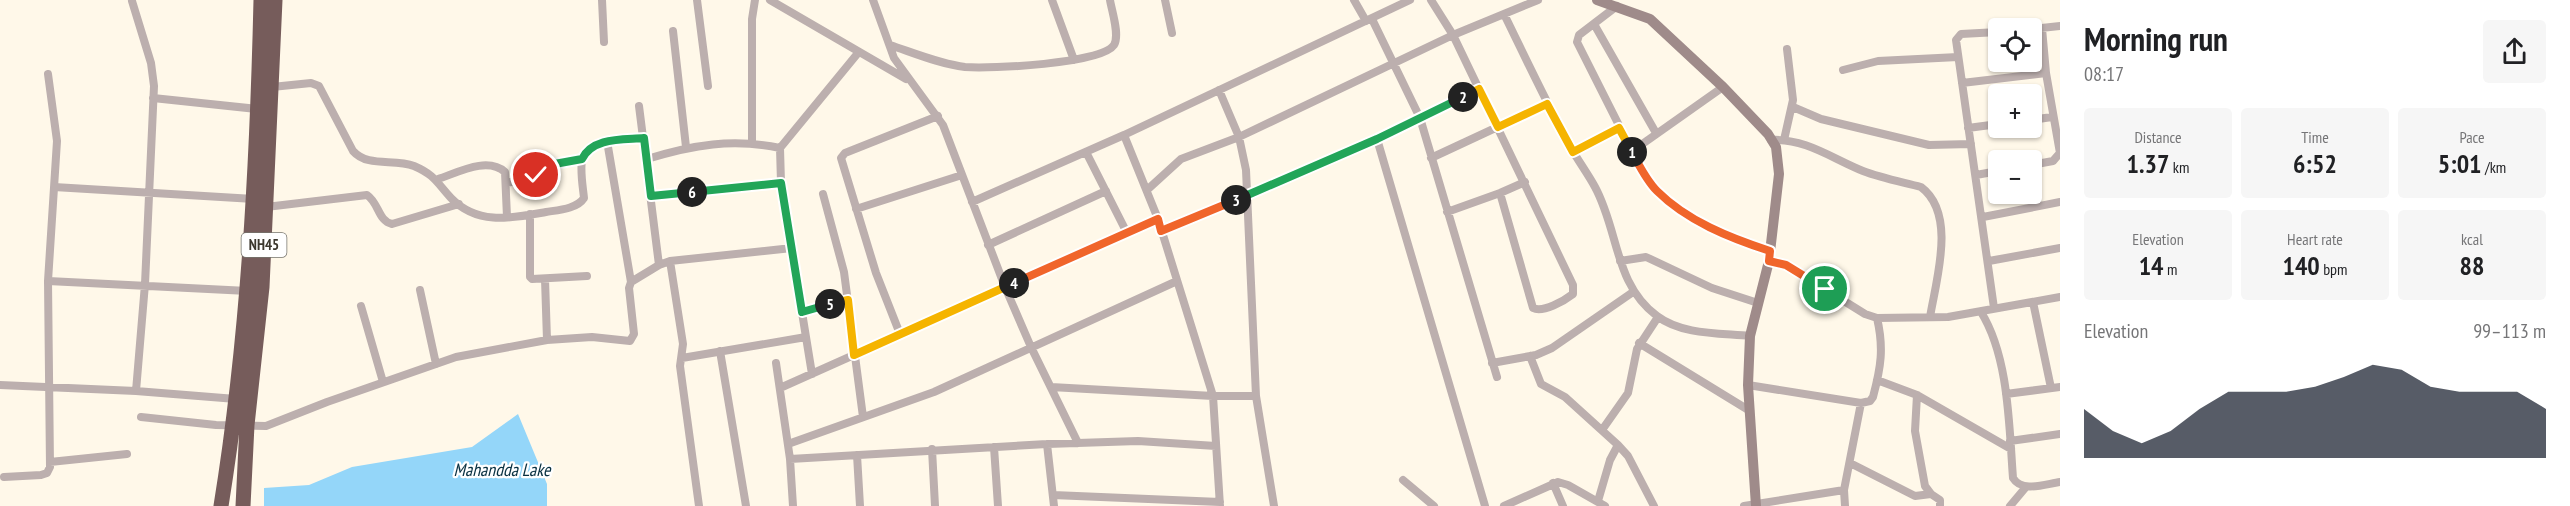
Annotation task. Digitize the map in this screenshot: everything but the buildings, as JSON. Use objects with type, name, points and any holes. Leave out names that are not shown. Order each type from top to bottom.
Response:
[{"type":"highway","name":"NH45","points":[[221,506],[240,425],[262,287],[257,109],[261,0]]},
{"type":"highway","name":"NH45","points":[[243,506],[240,425],[236,399],[272,87],[275,0]]},
{"type":"highway","points":[[224,486],[230,506]]},
{"type":"highway","points":[[235,506],[243,490]]},
{"type":"street","points":[[602,0],[604,42]]},
{"type":"street","points":[[697,0],[708,87]]},
{"type":"street","points":[[752,142],[752,19],[755,0]]},
{"type":"street","points":[[770,0],[909,81]]},
{"type":"street","points":[[873,0],[894,58],[909,81],[938,116],[1005,287],[1031,347],[1078,443]]},
{"type":"street","points":[[1052,0],[1074,60]]},
{"type":"street","points":[[890,45],[948,64],[965,67],[1007,67],[1074,60],[1106,52],[1112,48],[1116,40],[1110,0]]},
{"type":"street","points":[[1165,0],[1172,33]]},
{"type":"street","points":[[1354,0],[1369,20],[1394,63],[1420,118],[1497,377]]},
{"type":"street","points":[[972,202],[1124,135],[1410,0]]},
{"type":"street","points":[[1431,0],[1453,35],[1525,182],[1574,290],[1568,298],[1540,310],[1533,308],[1529,303],[1500,193]]},
{"type":"street","points":[[1147,190],[1181,159],[1239,137],[1453,35],[1538,0]]},
{"type":"street","points":[[1597,0],[1650,19],[1723,87],[1771,140],[1778,157],[1779,174],[1770,256],[1750,336],[1748,385],[1756,505]]},
{"type":"street","points":[[132,2],[151,63],[153,98],[145,284],[136,391]]},
{"type":"street","points":[[1617,6],[1579,35],[1578,47],[1631,152],[1655,190],[1670,202],[1719,232],[1786,265],[1865,314],[1877,318],[1948,317],[2060,297]]},
{"type":"street","points":[[1504,14],[1547,104],[1603,204],[1620,261],[1633,292],[1658,317],[1674,325],[1690,330],[1750,336]]},
{"type":"street","points":[[1594,24],[1656,133]]},
{"type":"street","points":[[2042,162],[2059,157],[2046,73],[2042,28],[2060,26]]},
{"type":"street","points":[[674,31],[686,147]]},
{"type":"street","points":[[1988,33],[1959,35],[1956,40],[1983,217],[1994,308]]},
{"type":"street","points":[[1784,140],[1793,107],[1787,49]]},
{"type":"street","points":[[812,374],[781,183],[780,148],[858,53]]},
{"type":"street","points":[[1843,70],[1878,62],[1958,57]]},
{"type":"street","points":[[1962,83],[2046,73]]},
{"type":"street","points":[[4,477],[47,473],[50,462],[48,281],[57,141],[48,74]]},
{"type":"street","points":[[272,87],[311,83],[319,86],[353,152],[358,157],[367,161],[411,165],[438,179],[459,204],[487,219],[530,214],[581,203],[584,198],[582,159],[590,148],[607,141],[644,138]]},
{"type":"street","points":[[1631,152],[1723,87]]},
{"type":"street","points":[[1161,231],[1248,196],[1377,139],[1479,89]]},
{"type":"street","points":[[1219,90],[1239,137],[1244,157],[1248,196],[1256,396],[1274,506]]},
{"type":"street","points":[[153,98],[257,109]]},
{"type":"street","points":[[1431,158],[1547,104]]},
{"type":"street","points":[[639,106],[659,265]]},
{"type":"street","points":[[1793,107],[1821,119],[1929,146],[1971,144]]},
{"type":"street","points":[[900,334],[876,273],[841,161],[842,156],[938,116]]},
{"type":"street","points":[[2042,118],[2052,117]]},
{"type":"street","points":[[1968,128],[1988,125]]},
{"type":"street","points":[[1573,152],[1619,128]]},
{"type":"street","points":[[1053,495],[1220,504],[1213,396],[1158,219],[1124,135]]},
{"type":"street","points":[[1377,139],[1485,506]]},
{"type":"street","points":[[1771,140],[1784,140],[1819,150],[1863,171],[1926,190],[1938,212],[1942,245],[1930,317]]},
{"type":"street","points":[[141,417],[240,425],[274,424],[327,402],[456,357],[547,340],[592,338],[630,341],[634,334],[629,288],[631,282],[607,141]]},
{"type":"street","points":[[647,159],[686,147],[752,142],[780,148]]},
{"type":"street","points":[[1086,152],[1127,233]]},
{"type":"street","points":[[506,183],[532,178],[549,165],[582,159]]},
{"type":"street","points":[[438,179],[487,165],[502,170],[506,183],[507,217]]},
{"type":"street","points":[[1976,176],[1988,173]]},
{"type":"street","points":[[856,209],[962,176]]},
{"type":"street","points":[[1447,212],[1525,182]]},
{"type":"street","points":[[651,196],[781,183]]},
{"type":"street","points":[[54,187],[260,203],[367,195],[377,204],[382,218],[392,224],[459,204]]},
{"type":"street","points":[[988,245],[1106,191]]},
{"type":"street","points":[[823,194],[842,261],[863,417]]},
{"type":"street","points":[[1983,217],[2060,202]]},
{"type":"street","points":[[530,214],[530,277],[534,280],[587,276]]},
{"type":"street","points":[[780,388],[1158,219]]},
{"type":"street","points":[[631,282],[670,261],[792,248]]},
{"type":"street","points":[[1989,261],[2060,248]]},
{"type":"street","points":[[1620,261],[1646,257],[1712,288],[1758,303]]},
{"type":"street","points":[[670,261],[683,344],[680,366],[699,506]]},
{"type":"street","points":[[544,279],[547,340]]},
{"type":"street","points":[[48,281],[145,284],[248,291]]},
{"type":"street","points":[[788,444],[934,392],[1177,281]]},
{"type":"street","points":[[420,290],[436,364]]},
{"type":"street","points":[[1492,363],[1530,356],[1565,341],[1633,292]]},
{"type":"street","points":[[802,312],[848,300]]},
{"type":"street","points":[[2006,393],[2056,387],[2033,302]]},
{"type":"street","points":[[362,306],[383,382]]},
{"type":"street","points":[[1981,312],[1993,335],[2006,393],[2013,478],[2026,487],[2060,482]]},
{"type":"street","points":[[1602,430],[1628,393],[1639,343],[1658,317]]},
{"type":"street","points":[[1748,385],[1862,403],[1870,400],[1873,397],[1877,380],[1882,345],[1877,318]]},
{"type":"street","points":[[682,358],[806,337]]},
{"type":"street","points":[[1639,343],[1750,411]]},
{"type":"street","points":[[720,351],[746,506]]},
{"type":"street","points":[[1530,356],[1541,384],[1565,398],[1628,456],[1654,506]]},
{"type":"street","points":[[776,363],[790,459],[793,506]]},
{"type":"street","points":[[1877,380],[1917,395],[2011,445],[2060,434]]},
{"type":"street","points":[[0,385],[136,391],[236,399]]},
{"type":"street","points":[[1051,387],[1213,396],[1256,396]]},
{"type":"street","points":[[1917,395],[1915,431],[1925,486],[1931,494],[1938,498],[1940,506]]},
{"type":"street","points":[[1845,506],[1844,490],[1862,403]]},
{"type":"street","points":[[790,459],[932,449],[1138,441],[1216,446]]},
{"type":"street","points":[[1047,444],[1054,506]]},
{"type":"street","points":[[1504,506],[1553,483],[1563,482],[1601,504],[1610,460],[1618,445]]},
{"type":"street","points":[[994,447],[998,506]]},
{"type":"street","points":[[932,449],[935,506]]},
{"type":"street","points":[[50,462],[127,454]]},
{"type":"street","points":[[857,455],[860,506]]},
{"type":"street","points":[[1850,464],[1915,496],[1931,494]]},
{"type":"street","points":[[1403,480],[1434,506]]},
{"type":"street","points":[[1553,483],[1563,506]]},
{"type":"street","points":[[2010,506],[2026,487]]},
{"type":"street","points":[[1744,506],[1844,490]]},
{"type":"water","name":"Mahandda Lake","points":[[518,414],[547,484],[547,506],[264,506],[264,488],[309,485],[352,467],[472,447]]},
{"type":"route","points":[[536,175],[549,165],[582,159],[590,148],[598,144],[607,141],[644,138],[651,196],[781,183],[802,312],[848,300],[854,355],[1158,219],[1161,231],[1248,196],[1377,139],[1479,89],[1498,127],[1547,104],[1573,152],[1619,128],[1643,173],[1655,190],[1670,202],[1719,232],[1738,241],[1770,251],[1769,261],[1786,265],[1825,289]]}]
